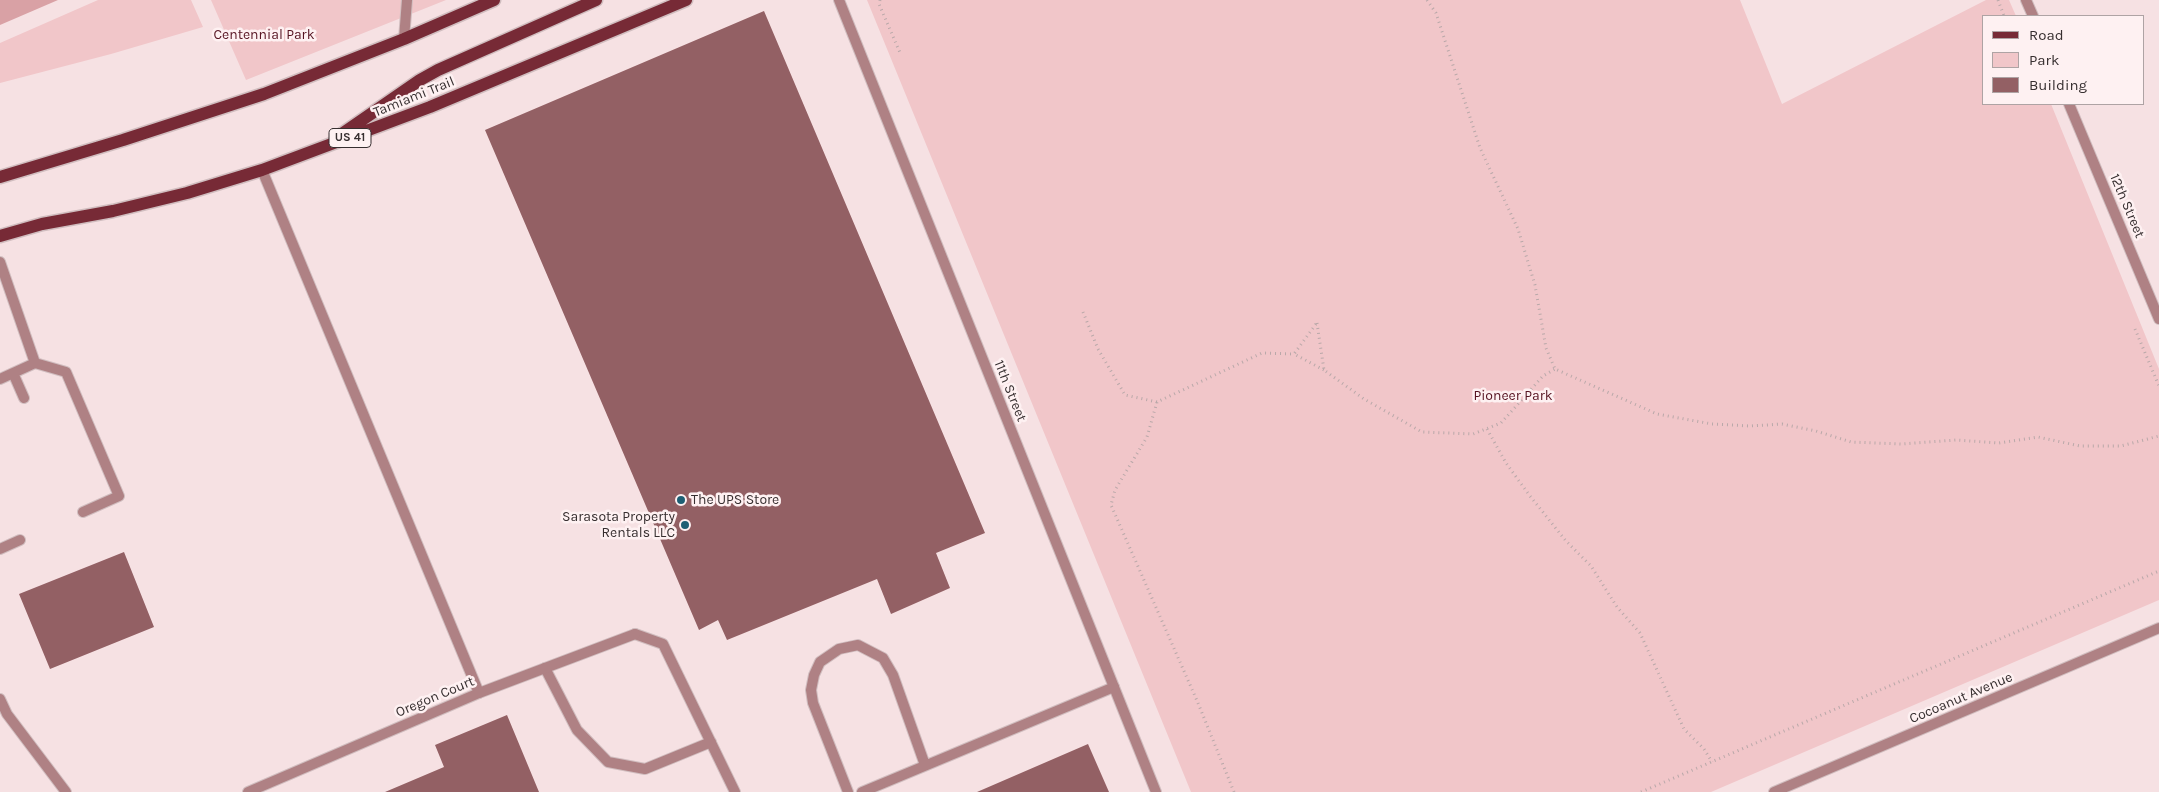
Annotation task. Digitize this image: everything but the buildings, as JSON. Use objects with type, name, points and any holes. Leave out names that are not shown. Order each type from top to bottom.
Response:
[{"type":"main road","points":[[0,177],[123,140],[264,94],[404,39],[494,0]]},
{"type":"main road","points":[[320,150],[420,80],[438,70],[596,0]]},
{"type":"main road","name":"Tamiami Trail","points":[[0,236],[42,224],[113,211],[187,193],[262,170],[320,150],[430,107],[686,0]]},
{"type":"street","points":[[404,39],[407,0]]},
{"type":"street","name":"11th Street","points":[[839,0],[1156,792]]},
{"type":"street","points":[[2026,0],[2033,15]]},
{"type":"street","name":"12th Street","points":[[2069,105],[2159,319]]},
{"type":"street","points":[[262,170],[479,693]]},
{"type":"street","points":[[0,262],[35,363]]},
{"type":"street","points":[[0,378],[35,363],[66,372],[119,496],[83,512]]},
{"type":"street","points":[[13,373],[24,398]]},
{"type":"street","points":[[0,548],[20,540]]},
{"type":"street","name":"Cocoanut Avenue","points":[[1774,792],[2159,628]]},
{"type":"street","name":"Oregon Court","points":[[248,792],[479,693],[635,634],[663,644],[711,742]]},
{"type":"street","points":[[848,792],[813,703],[811,690],[814,675],[820,662],[838,649],[858,645],[883,658],[893,675],[925,765]]},
{"type":"street","points":[[545,668],[577,730],[608,762],[645,769],[711,742],[735,792]]},
{"type":"street","points":[[862,792],[1114,687]]},
{"type":"street","points":[[0,699],[7,714],[66,792]]},
{"type":"path","points":[[880,0],[879,4],[901,55]]},
{"type":"path","points":[[1427,0],[1436,13],[1480,148],[1518,229],[1535,285],[1546,348],[1555,369],[1657,414],[1712,424],[1750,426],[1782,424],[1816,430],[1851,442],[1901,444],[1956,440],[1999,443],[2038,437],[2080,446],[2121,446],[2159,436]]},
{"type":"path","points":[[1083,312],[1098,349],[1125,395],[1157,402],[1262,353],[1294,354],[1324,370],[1364,399],[1422,432],[1474,434],[1501,423],[1543,376],[1555,369]]},
{"type":"path","points":[[1294,354],[1316,323],[1324,370]]},
{"type":"path","points":[[1157,402],[1147,437],[1115,490],[1111,505],[1198,703],[1234,792]]},
{"type":"path","points":[[1487,429],[1506,463],[1530,496],[1566,541],[1591,566],[1618,607],[1640,633],[1684,729],[1704,749],[1712,762]]},
{"type":"path","points":[[1641,792],[2159,570]]},
{"type":"green space","points":[[98,0],[191,0],[203,27],[111,54],[0,83],[0,43]]},
{"type":"green space","name":"Centennial Park","points":[[211,0],[446,0],[246,80]]},
{"type":"green space","name":"Pioneer Park","points":[[867,0],[1740,0],[1782,104],[1986,0],[2009,0],[2016,15],[1982,15],[1982,105],[2051,105],[2159,369],[2159,600],[1711,792],[1191,792]]},
{"type":"shaded area","points":[[0,0],[58,0],[0,25]]},
{"type":"place","name":"The UPS Store","points":[[681,500]]},
{"type":"place","name":"Sarasota Property Rentals LLC","points":[[685,525]]}]
